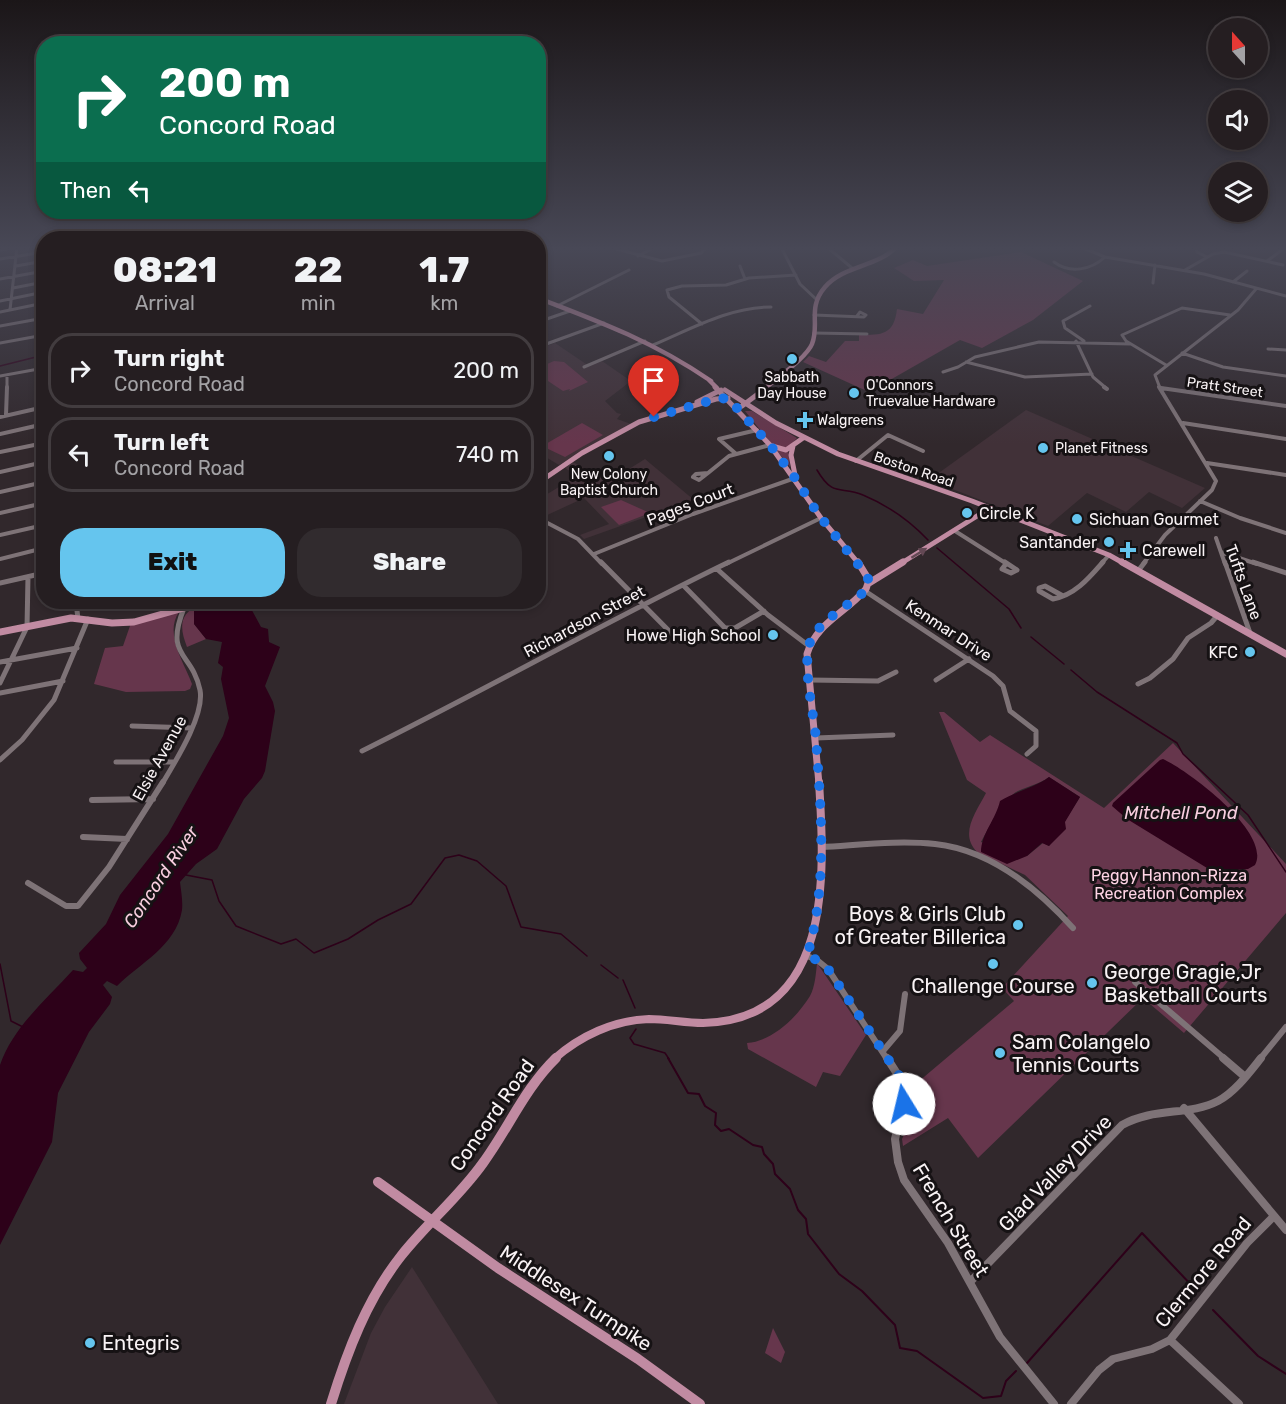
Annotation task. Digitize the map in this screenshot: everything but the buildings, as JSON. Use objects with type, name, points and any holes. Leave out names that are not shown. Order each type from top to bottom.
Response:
[{"type":"main road","points":[[574,313],[604,323],[671,354],[722,390],[770,445],[821,518],[866,572],[869,583]]},
{"type":"main road","points":[[740,411],[744,403],[771,384],[807,353],[813,344],[814,315]]},
{"type":"main road","points":[[686,408],[722,390]]},
{"type":"main road","name":"Boston Road","points":[[722,390],[803,438],[856,461],[990,508],[1109,555],[1286,654]]},
{"type":"main road","points":[[546,478],[582,453],[639,422],[716,399],[728,398]]},
{"type":"main road","points":[[740,411],[753,409]]},
{"type":"main road","points":[[770,445],[784,451],[803,438]]},
{"type":"main road","points":[[793,446],[791,455],[795,478]]},
{"type":"main road","points":[[809,646],[819,630],[865,591],[869,583],[990,508]]},
{"type":"main road","points":[[0,632],[78,619],[128,622],[179,609]]},
{"type":"main road","name":"Concord Road","points":[[331,1404],[365,1313],[398,1259],[460,1192],[485,1160],[532,1083],[562,1052],[579,1040],[607,1027],[626,1022],[647,1019],[704,1023],[739,1018],[757,1011],[782,994],[794,980],[807,956],[819,896],[821,847],[816,738],[807,662],[809,646]]},
{"type":"main road","name":"Middlesex Turnpike","points":[[378,1182],[498,1268],[638,1359],[699,1404]]},
{"type":"street","points":[[546,319],[566,313]]},
{"type":"street","points":[[688,313],[702,324]]},
{"type":"street","points":[[653,345],[688,332],[702,324],[739,313]]},
{"type":"street","points":[[1076,313],[1063,321],[1065,328],[1085,342]]},
{"type":"street","points":[[1166,365],[1131,344],[1122,335],[1172,313]]},
{"type":"street","points":[[1213,313],[1230,315]]},
{"type":"street","points":[[1138,571],[1165,534],[1216,484],[1216,477],[1155,375],[1232,313]]},
{"type":"street","points":[[814,315],[857,316]]},
{"type":"street","points":[[0,327],[36,320]]},
{"type":"street","points":[[546,344],[604,323]]},
{"type":"street","points":[[814,333],[867,334]]},
{"type":"street","points":[[0,343],[36,336]]},
{"type":"street","points":[[584,367],[645,341]]},
{"type":"street","points":[[943,372],[981,356],[1012,350],[1035,342],[1076,341],[1131,344]]},
{"type":"street","points":[[1076,341],[1097,382],[1107,389]]},
{"type":"street","points":[[1268,350],[1286,350]]},
{"type":"street","points":[[1182,352],[1223,367],[1286,376]]},
{"type":"street","points":[[966,362],[1025,377],[1092,374]]},
{"type":"street","points":[[0,376],[36,370]]},
{"type":"street","points":[[6,415],[8,375]]},
{"type":"street","name":"Pratt Street","points":[[1161,388],[1286,406]]},
{"type":"street","points":[[0,417],[36,409]]},
{"type":"street","points":[[1183,423],[1286,439]]},
{"type":"street","points":[[0,434],[36,426]]},
{"type":"street","points":[[735,453],[719,439],[757,430]]},
{"type":"street","points":[[856,461],[886,435],[923,451]]},
{"type":"street","points":[[0,452],[36,445]]},
{"type":"street","points":[[708,473],[717,462],[735,453],[770,445]]},
{"type":"street","points":[[1208,463],[1286,475]]},
{"type":"street","points":[[0,472],[36,464]]},
{"type":"street","name":"Pages Court","points":[[594,554],[693,514],[795,478]]},
{"type":"street","points":[[0,492],[36,484]]},
{"type":"street","points":[[1200,501],[1240,518],[1286,533]]},
{"type":"street","points":[[0,513],[36,505]]},
{"type":"street","name":"Richardson Street","points":[[362,751],[475,695],[643,604],[821,518]]},
{"type":"street","points":[[546,522],[575,536],[676,638]]},
{"type":"street","points":[[0,535],[36,527]]},
{"type":"street","points":[[955,531],[998,556],[1006,564]]},
{"type":"street","name":"Tufts Lane","points":[[1216,538],[1250,635]]},
{"type":"street","points":[[0,560],[36,550]]},
{"type":"street","points":[[1221,552],[1286,573]]},
{"type":"street","points":[[1064,596],[1081,585],[1109,555]]},
{"type":"street","points":[[717,569],[764,611],[809,646]]},
{"type":"street","points":[[0,584],[36,575]]},
{"type":"street","points":[[0,683],[27,627],[28,577]]},
{"type":"street","points":[[682,585],[721,626],[727,628],[738,626],[764,611]]},
{"type":"street","name":"Kenmar Drive","points":[[865,591],[988,671],[999,682],[1010,711],[1036,731],[1036,746],[1027,754]]},
{"type":"street","points":[[77,609],[78,619]]},
{"type":"street","name":"Elsie Avenue","points":[[28,883],[66,906],[78,906],[153,800],[200,709],[201,691],[177,640],[177,629],[183,609]]},
{"type":"street","points":[[1138,684],[1150,678],[1173,659],[1188,638],[1211,623],[1217,615]]},
{"type":"street","points":[[0,760],[16,746],[49,707],[63,681],[88,620]]},
{"type":"street","points":[[0,662],[77,648]]},
{"type":"street","points":[[936,680],[969,659]]},
{"type":"street","points":[[810,680],[878,681],[896,672]]},
{"type":"street","points":[[0,693],[63,681]]},
{"type":"street","points":[[132,726],[192,728]]},
{"type":"street","points":[[816,738],[893,735]]},
{"type":"street","points":[[116,762],[174,762]]},
{"type":"street","points":[[92,800],[153,800]]},
{"type":"street","points":[[83,837],[127,839]]},
{"type":"street","points":[[821,847],[930,844],[960,850],[1014,874],[1073,928]]},
{"type":"street","name":"French Street","points":[[807,956],[817,960],[828,969],[902,1080],[906,1092],[895,1139],[901,1172],[908,1188],[948,1243],[1004,1342],[1054,1404]]},
{"type":"street","points":[[1135,982],[1244,1076]]},
{"type":"street","points":[[883,1051],[900,1032],[905,994]]},
{"type":"street","name":"Glad Valley Drive","points":[[970,1282],[1122,1125],[1141,1115],[1218,1101],[1244,1076],[1286,1027]]},
{"type":"street","points":[[1184,1108],[1286,1230]]},
{"type":"street","name":"Clermore Road","points":[[1071,1404],[1097,1373],[1113,1359],[1152,1349],[1170,1340],[1247,1243],[1274,1216]]},
{"type":"street","points":[[1170,1340],[1239,1404]]},
{"type":"shaded area","points":[[555,343],[589,366],[602,361],[631,381],[605,401],[621,414],[617,419],[631,424],[559,465],[546,457],[546,346]]},
{"type":"shaded area","points":[[1026,410],[1205,488],[1182,508],[1149,492],[1126,512],[1087,493],[1048,526],[929,480]]},
{"type":"shaded area","points":[[645,459],[694,500],[584,539],[580,535],[609,524],[584,498],[546,516],[546,495],[577,476],[565,468],[573,462],[608,482]]},
{"type":"shaded area","points":[[412,1267],[498,1404],[344,1404],[371,1333],[385,1307]]},
{"type":"green space","points":[[896,313],[1043,313],[982,348],[960,340],[869,392],[803,362],[809,356],[826,362],[845,341],[859,341],[859,335],[885,332],[893,324]]},
{"type":"green space","points":[[554,361],[564,362],[588,382],[569,391],[570,389],[563,391],[546,380],[546,364]]},
{"type":"green space","points":[[745,411],[752,411],[797,438],[788,448],[790,467]]},
{"type":"green space","points":[[582,423],[603,435],[565,457],[546,448],[546,444]]},
{"type":"green space","points":[[621,500],[650,513],[619,525],[601,507]]},
{"type":"green space","points":[[195,609],[194,624],[206,639],[187,647],[182,623],[187,613]]},
{"type":"green space","points":[[179,612],[175,621],[174,639],[192,684],[190,689],[126,692],[94,684],[105,648],[123,646],[131,623]]},
{"type":"green space","name":"Peggy Hannon-Rizza Recreation Complex","points":[[939,712],[944,712],[980,742],[990,735],[1104,808],[1173,743],[1286,864],[1286,913],[1184,1033],[1143,998],[978,1158],[948,1118],[903,1146],[902,1139],[923,1094],[918,1082],[1014,1001],[1002,988],[1068,916],[1025,875],[977,852],[969,838],[969,830],[986,793],[967,780]],"holes":[[[1049,777],[1080,797],[1049,846],[1043,843],[1027,856],[981,842],[1007,800],[1018,791]]]},
{"type":"green space","points":[[817,963],[866,1035],[840,1076],[823,1072],[816,1087],[748,1049],[747,1043],[775,1033],[805,1004],[812,992]]},
{"type":"green space","points":[[773,1328],[785,1352],[781,1363],[765,1353]]},
{"type":"water","name":"Concord River","points":[[194,609],[251,609],[261,627],[268,629],[269,642],[280,647],[265,686],[275,711],[265,771],[262,778],[244,799],[217,849],[196,864],[180,882],[182,910],[173,934],[156,953],[117,986],[107,981],[103,985],[112,997],[110,1004],[89,1032],[58,1093],[52,1142],[0,1245],[0,1065],[6,1051],[31,1014],[73,970],[83,972],[87,968],[80,959],[79,953],[106,924],[120,895],[168,834],[223,736],[229,718],[221,679],[223,667],[218,663],[222,642],[206,639],[194,624]]},
{"type":"water","name":"Mitchell Pond","points":[[1163,759],[1208,789],[1240,821],[1251,837],[1257,852],[1255,865],[1248,869],[1235,870],[1231,878],[1225,879],[1127,819],[1112,806]]},
{"type":"water","name":"Mitchell Pond","points":[[1049,777],[1080,797],[1065,822],[1066,829],[1049,846],[1042,843],[1027,856],[1007,864],[981,852],[983,839],[1000,801]]},
{"type":"waterway","points":[[0,366],[36,357]]},
{"type":"waterway","points":[[817,470],[828,485],[838,490],[855,492],[881,504],[906,520],[928,540]]},
{"type":"waterway","points":[[937,548],[1009,609],[1021,628]]},
{"type":"waterway","points":[[1031,637],[1064,664]]},
{"type":"waterway","points":[[1071,670],[1097,692],[1177,743],[1183,754],[1248,815],[1286,872]]},
{"type":"waterway","name":"Concord River","points":[[186,875],[212,880],[219,901],[236,926],[281,944],[296,939],[314,953],[348,939],[378,920],[411,904],[445,858],[459,855],[477,861],[506,886],[521,927],[561,934],[587,956]]},
{"type":"waterway","points":[[0,964],[11,1021],[23,1027]]},
{"type":"waterway","points":[[601,965],[618,978]]},
{"type":"waterway","points":[[623,980],[635,1008]]},
{"type":"waterway","points":[[636,1029],[630,1038],[634,1044],[665,1053],[669,1059]]},
{"type":"waterway","points":[[668,1058],[688,1093],[699,1094],[705,1106],[716,1113],[715,1125],[721,1131],[729,1129],[753,1145],[762,1147],[764,1154],[773,1164],[775,1174],[790,1189],[798,1210],[806,1219],[808,1234],[839,1274],[862,1291],[895,1325],[900,1348],[917,1351],[983,1398],[1001,1396],[1006,1381],[1016,1371]]},
{"type":"waterway","points":[[1027,1363],[1142,1233],[1195,1289]]},
{"type":"waterway","points":[[1213,1310],[1258,1356],[1286,1374]]},
{"type":"place","name":"Sabbath Day House","points":[[792,359]]},
{"type":"place","name":"O'Connors Truevalue Hardware","points":[[854,393]]},
{"type":"place","name":"Walgreens","points":[[805,420]]},
{"type":"place","name":"Planet Fitness","points":[[1043,448]]},
{"type":"place","name":"New Colony Baptist Church","points":[[609,456]]},
{"type":"place","name":"Circle K","points":[[967,513]]},
{"type":"place","name":"Sichuan Gourmet","points":[[1077,519]]},
{"type":"place","name":"Santander","points":[[1109,542]]},
{"type":"place","name":"Carewell","points":[[1128,550]]},
{"type":"place","name":"Howe High School","points":[[773,635]]},
{"type":"place","name":"KFC","points":[[1250,652]]},
{"type":"place","name":"Boys & Girls Club of Greater Billerica","points":[[1018,925]]},
{"type":"place","name":"Challenge Course","points":[[993,964]]},
{"type":"place","name":"George Gragie,Jr Basketball Courts","points":[[1092,983]]},
{"type":"place","name":"Sam Colangelo Tennis Courts","points":[[1000,1053]]},
{"type":"place","name":"Entegris","points":[[90,1343]]},
{"type":"route","points":[[654,417],[716,399],[728,398],[770,445],[826,525],[868,577],[868,588],[819,630],[812,638],[807,652],[816,738],[821,867],[820,890],[807,956],[817,960],[828,969],[897,1072],[906,1092],[904,1104]]}]
